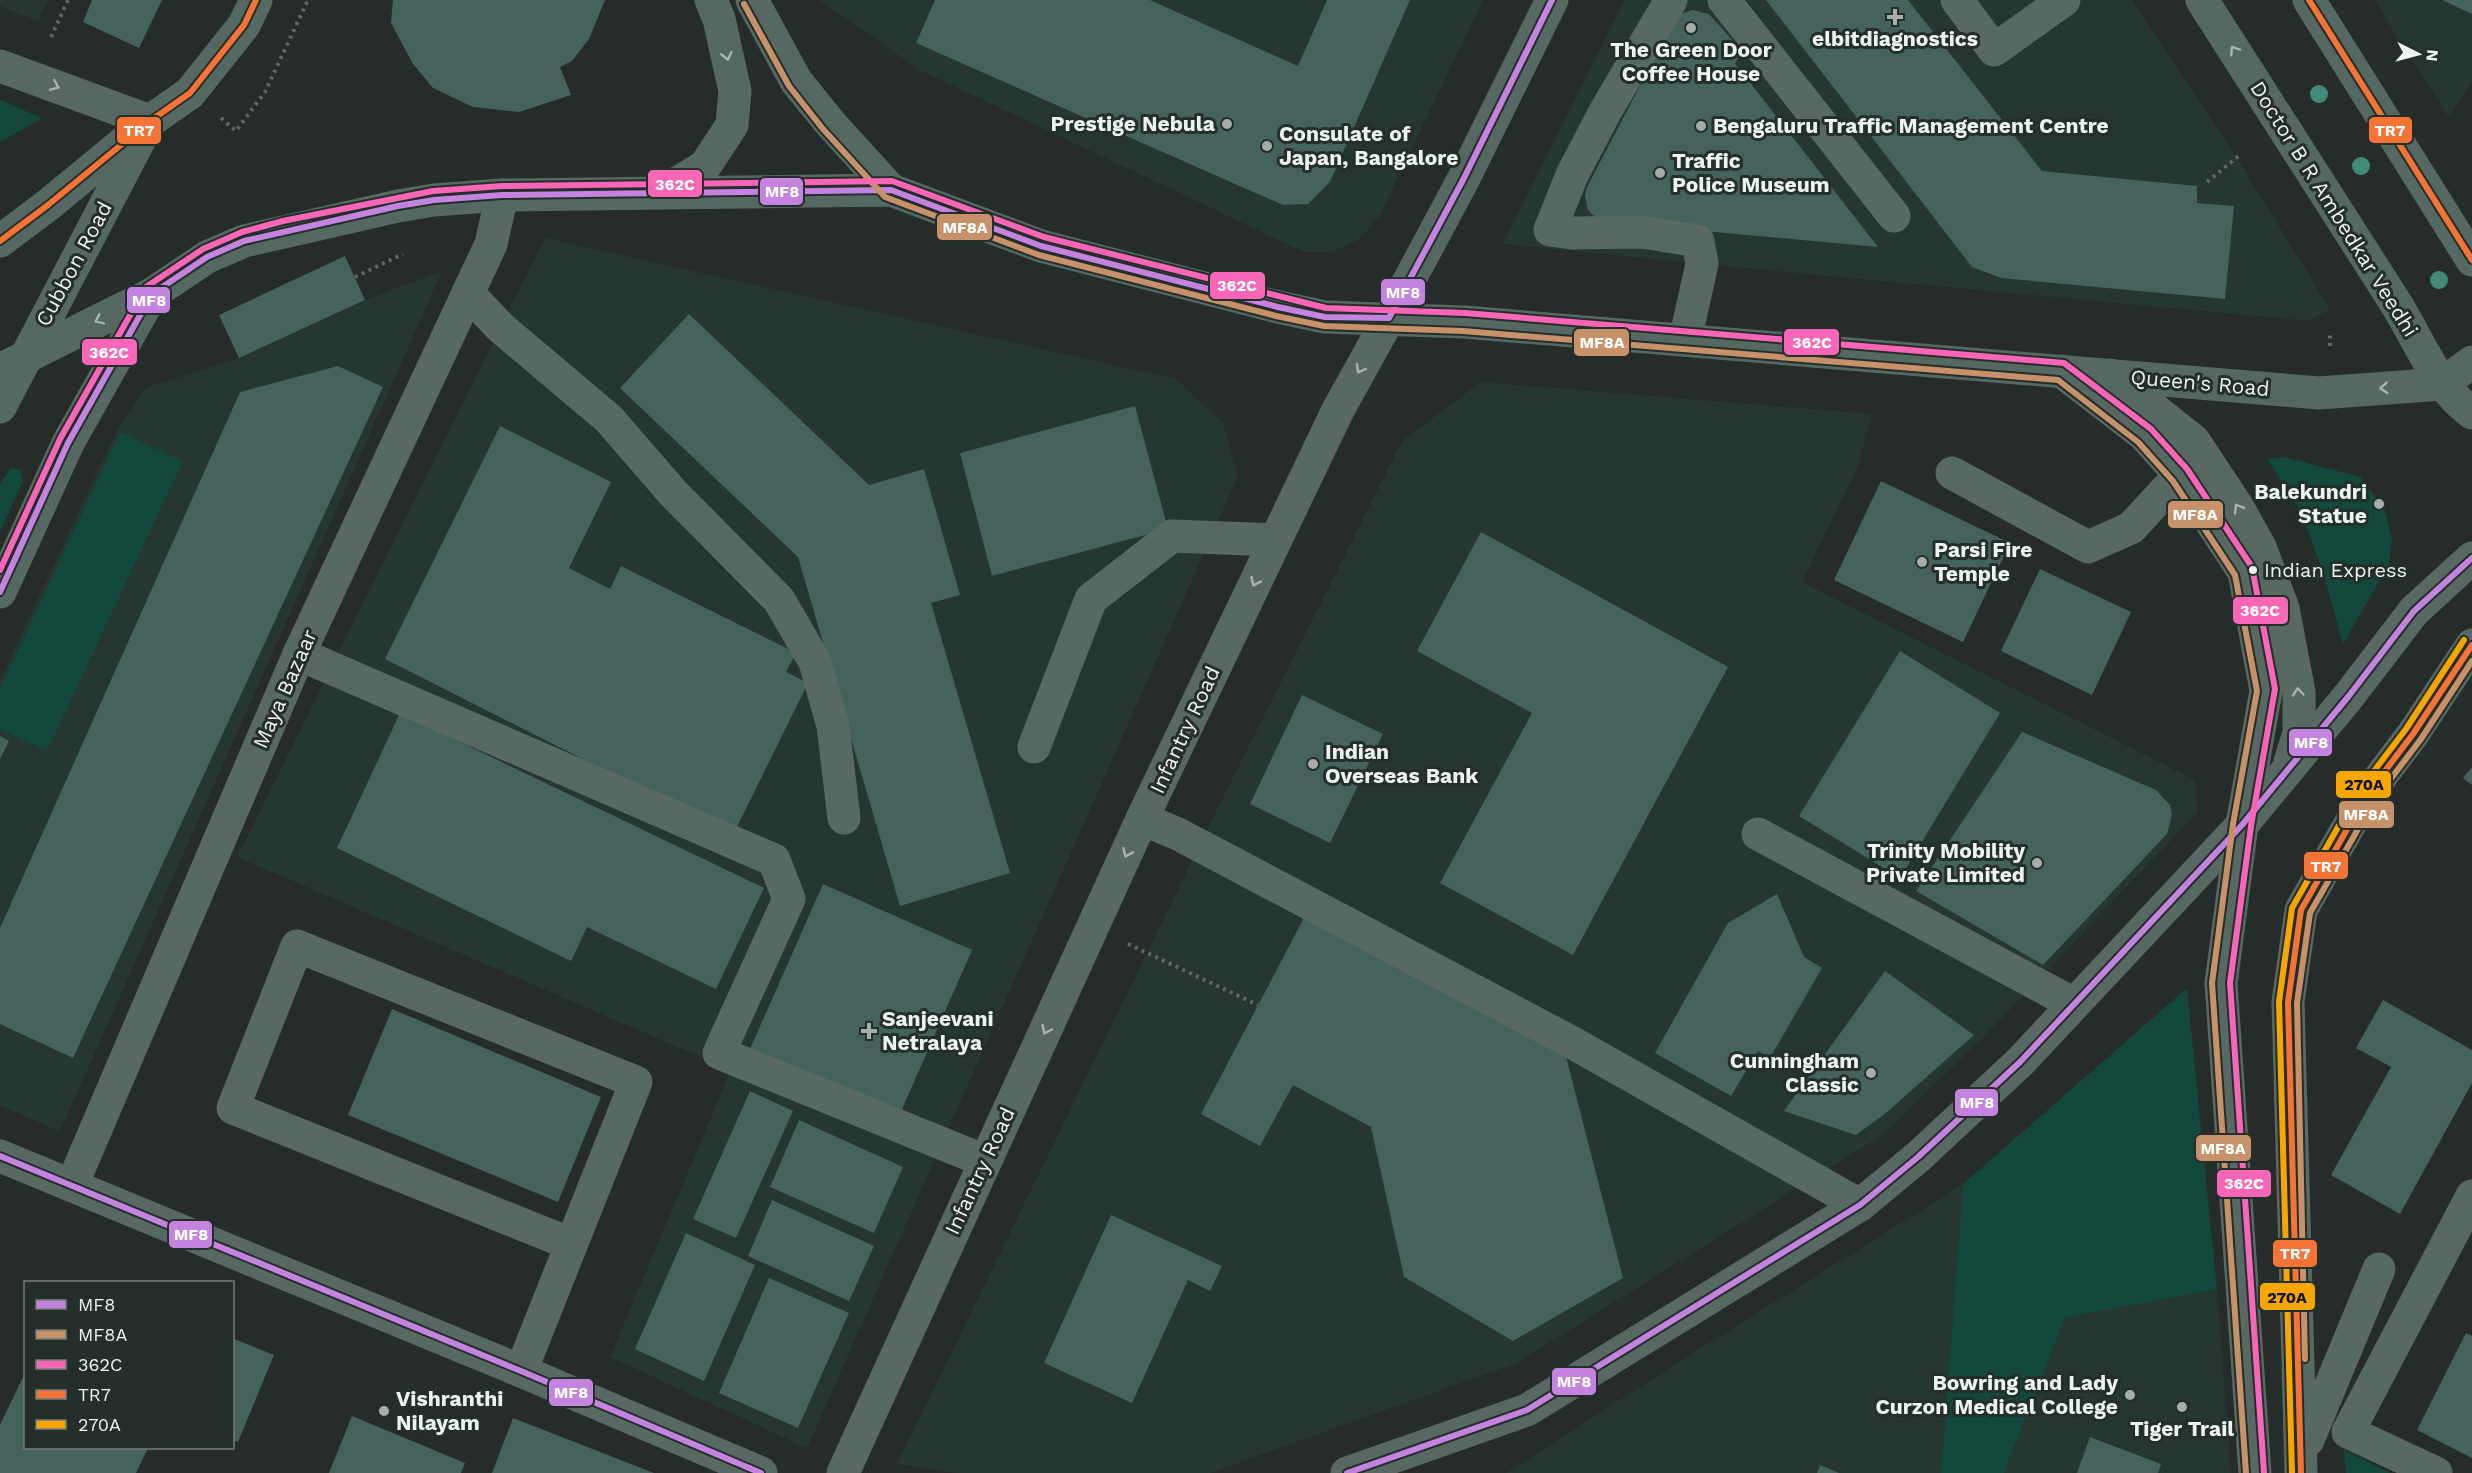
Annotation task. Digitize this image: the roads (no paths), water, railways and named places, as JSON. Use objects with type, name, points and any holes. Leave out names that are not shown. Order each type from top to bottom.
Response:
[{"type":"main road","name":"Cubbon Road","points":[[0,241],[48,205],[150,121],[190,93],[244,25],[256,0]]},
{"type":"main road","points":[[660,194],[705,166],[732,125],[735,91],[719,18],[711,0]]},
{"type":"main road","points":[[752,0],[796,81],[830,123],[891,190]]},
{"type":"main road","name":"Infantry Road","points":[[1389,318],[1459,188],[1552,0]]},
{"type":"main road","name":"Doctor B R Ambedkar Veedhi","points":[[2202,0],[2405,318],[2442,384],[2458,403],[2472,413]]},
{"type":"main road","points":[[2308,0],[2472,260]]},
{"type":"main road","name":"Cubbon Road","points":[[0,407],[13,363],[150,121]]},
{"type":"main road","name":"Queen's Road","points":[[13,363],[152,294],[207,256],[244,241],[398,206],[434,200],[502,195],[891,190],[1041,246],[1278,307],[1325,316],[1464,322],[2319,393],[2442,384]]},
{"type":"main road","points":[[0,592],[68,443],[152,294]]},
{"type":"main road","points":[[2442,384],[2472,362]]},
{"type":"street","points":[[1671,0],[1596,128],[1572,175],[1550,230],[1572,233],[1643,232],[1698,241],[1702,264],[1685,340]]},
{"type":"street","points":[[1724,0],[1894,216]]},
{"type":"street","points":[[1957,0],[1994,50],[2064,0]]},
{"type":"street","points":[[0,66],[150,121]]},
{"type":"street","name":"Maya Bazaar","points":[[72,1185],[299,654],[469,294],[490,244],[502,195]]},
{"type":"street","points":[[469,294],[500,327],[609,419],[673,492],[779,600],[815,662],[833,726],[844,818]]},
{"type":"street","name":"Infantry Road","points":[[843,1473],[1142,819],[1338,410],[1389,318]]},
{"type":"street","points":[[2061,371],[2144,435],[2180,476],[2244,572],[2266,691],[2242,825],[2221,983],[2255,1473]]},
{"type":"street","points":[[2111,375],[2194,441],[2237,506],[2260,547],[2283,608],[2299,692],[2299,733],[2288,770]]},
{"type":"street","points":[[1952,473],[2088,547],[2131,528],[2180,476]]},
{"type":"street","points":[[1034,747],[1091,599],[1172,536],[1275,540]]},
{"type":"street","points":[[1347,1473],[1527,1410],[1860,1205],[1918,1157],[2020,1062],[2242,825],[2414,611],[2472,558]]},
{"type":"street","points":[[2302,1452],[2288,1002],[2301,910],[2366,796],[2413,734],[2472,645]]},
{"type":"street","points":[[299,654],[774,860],[789,899],[719,1053],[985,1161]]},
{"type":"street","points":[[1142,819],[1178,834],[1573,1043],[1860,1205]]},
{"type":"street","points":[[1758,834],[2074,1004]]},
{"type":"street","points":[[520,1371],[571,1244],[636,1082],[297,946],[233,1108],[571,1244]]},
{"type":"street","points":[[0,1156],[761,1473]]},
{"type":"street","points":[[2302,1452],[2348,1432],[2472,1196]]},
{"type":"street","points":[[2302,1452],[2379,1269]]},
{"type":"street","points":[[2348,1432],[2436,1473]]},
{"type":"place","name":"elbitdiagnostics","points":[[1895,17]]},
{"type":"place","name":"The Green Door Coffee House","points":[[1691,28]]},
{"type":"place","name":"Prestige Nebula","points":[[1227,124]]},
{"type":"place","name":"Bengaluru Traffic Management Centre","points":[[1701,126]]},
{"type":"place","name":"Consulate of Japan, Bangalore","points":[[1267,146]]},
{"type":"place","name":"Traffic Police Museum","points":[[1660,173]]},
{"type":"place","name":"Balekundri Statue","points":[[2379,504]]},
{"type":"place","name":"Parsi Fire Temple","points":[[1922,562]]},
{"type":"place","name":"Indian Express","points":[[2253,570]]},
{"type":"place","name":"Indian Overseas Bank","points":[[1313,764]]},
{"type":"place","name":"Trinity Mobility Private Limited","points":[[2037,863]]},
{"type":"place","name":"Sanjeevani Netralaya","points":[[869,1031]]},
{"type":"place","name":"Cunningham Classic","points":[[1871,1073]]},
{"type":"place","name":"Bowring and Lady Curzon Medical College","points":[[2130,1395]]},
{"type":"place","name":"Tiger Trail","points":[[2182,1407]]},
{"type":"place","name":"Vishranthi Nilayam","points":[[384,1411]]}]
